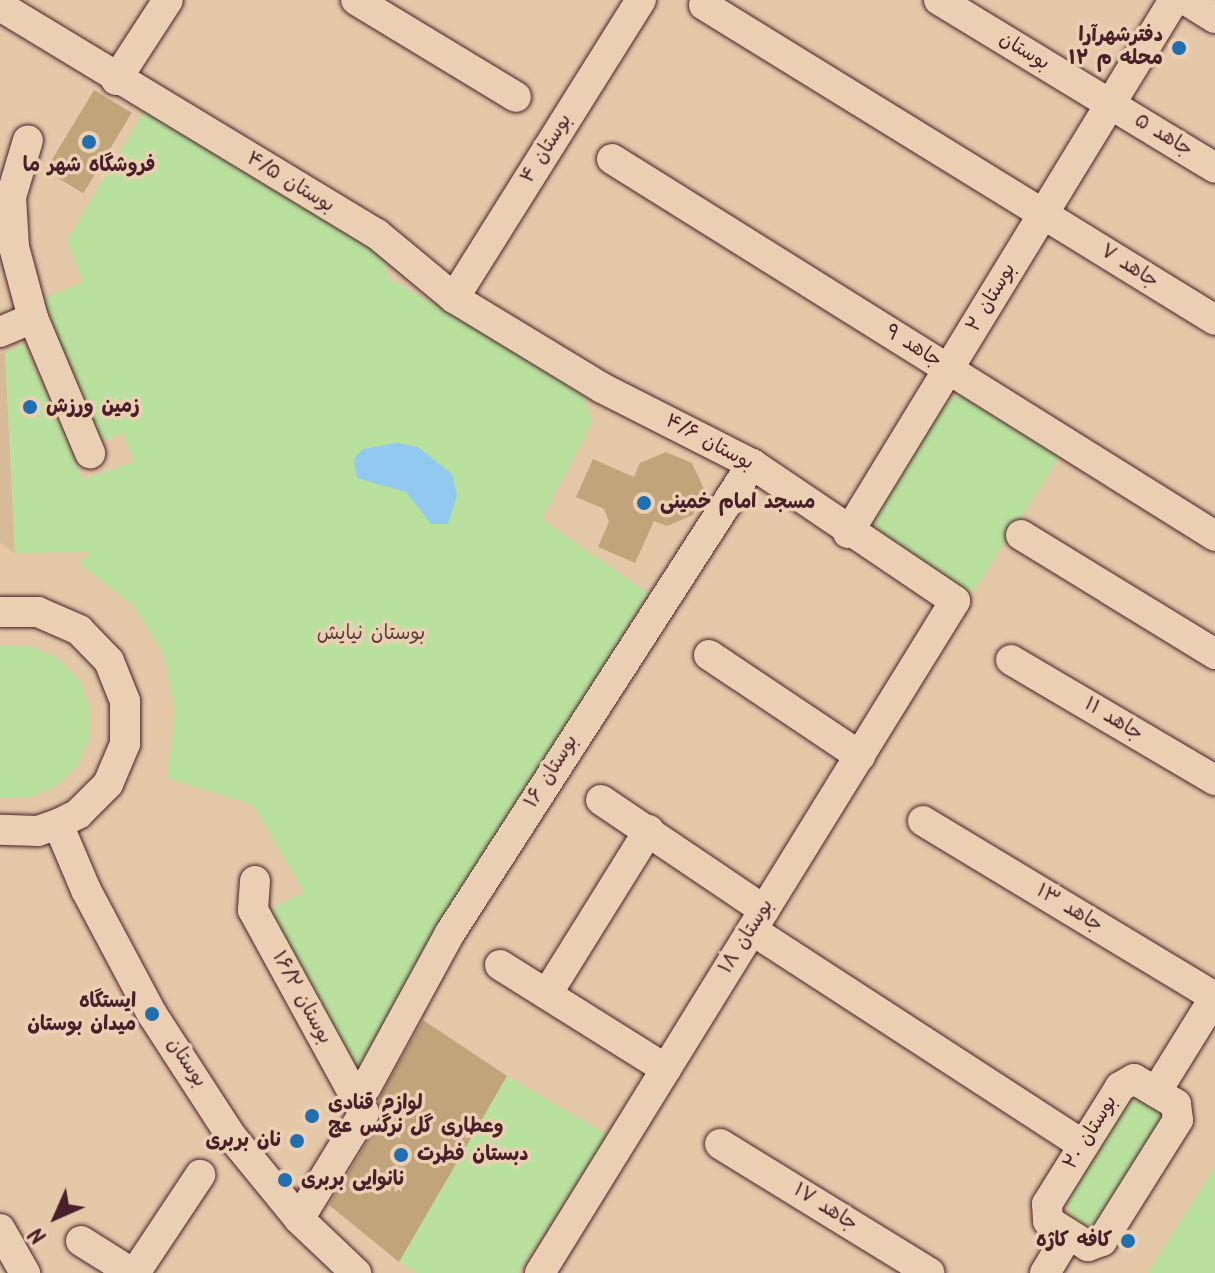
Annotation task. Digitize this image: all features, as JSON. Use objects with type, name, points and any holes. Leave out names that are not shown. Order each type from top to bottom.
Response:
[{"type":"street","points":[[116,80],[168,0]]},
{"type":"street","points":[[356,0],[516,97]]},
{"type":"street","name":"بوستان ۴","points":[[454,298],[641,0]]},
{"type":"street","name":"بوستان","points":[[939,0],[1110,105]]},
{"type":"street","name":"بوستان ۲","points":[[848,533],[1174,0]]},
{"type":"street","points":[[1186,0],[1215,18]]},
{"type":"street","name":"جاهد ۷","points":[[704,5],[1215,320]]},
{"type":"street","name":"بوستان ۴/۵","points":[[0,6],[28,13],[116,80],[377,234],[454,298]]},
{"type":"street","name":"جاهد ۵","points":[[1110,105],[1215,168]]},
{"type":"street","points":[[28,140],[11,197],[14,247],[33,318],[90,453]]},
{"type":"street","name":"جاهد ۹","points":[[612,159],[1215,536]]},
{"type":"street","name":"بوستان ۴/۶","points":[[454,298],[602,388],[752,464],[848,533],[955,601]]},
{"type":"street","points":[[0,332],[33,318]]},
{"type":"street","name":"بوستان ۱۶","points":[[299,1219],[365,1100],[450,933],[752,464]]},
{"type":"street","points":[[1021,535],[1215,654]]},
{"type":"street","name":"بوستان ۱۸","points":[[540,1273],[955,601]]},
{"type":"street","points":[[0,612],[38,612],[79,630],[109,661],[125,701],[125,744],[108,784],[78,814],[58,824],[38,831],[0,830]]},
{"type":"street","points":[[709,655],[860,756]]},
{"type":"street","name":"جاهد ۱۱","points":[[1011,660],[1215,780]]},
{"type":"street","points":[[601,800],[649,830],[758,920],[1083,1145]]},
{"type":"street","name":"جاهد ۱۳","points":[[923,821],[1215,997]]},
{"type":"street","name":"بوستان","points":[[58,824],[86,890],[152,1014],[232,1137],[299,1219],[356,1273]]},
{"type":"street","points":[[547,994],[649,830]]},
{"type":"street","name":"بوستان ۱۶/۲","points":[[255,881],[253,910],[365,1100]]},
{"type":"street","points":[[500,965],[666,1069]]},
{"type":"street","points":[[1045,1273],[1068,1235],[1088,1246],[1102,1241],[1178,1120],[1176,1104],[1156,1092],[1215,997]]},
{"type":"street","name":"بوستان ۲۰","points":[[1068,1235],[1048,1221],[1047,1204],[1083,1145],[1120,1087],[1134,1079],[1156,1092]]},
{"type":"street","name":"جاهد ۱۷","points":[[720,1144],[930,1273]]},
{"type":"street","points":[[81,1241],[133,1273],[200,1175]]},
{"type":"street","points":[[0,1229],[25,1273]]},
{"type":"shaded area","points":[[5,352],[15,553],[0,543],[0,354]]},
{"type":"green space","name":"بوستان نیایش","points":[[146,108],[379,241],[389,278],[581,390],[593,421],[542,519],[648,593],[349,1082],[268,910],[304,892],[253,805],[167,778],[175,711],[164,655],[134,606],[80,564],[90,552],[15,553],[5,352],[24,344],[83,479],[134,462],[123,433],[100,443],[42,299],[83,282],[67,240]]},
{"type":"green space","points":[[959,395],[1061,455],[972,594],[878,535],[873,514],[941,403]]},
{"type":"green space","points":[[0,646],[30,646],[58,658],[79,679],[90,707],[90,737],[78,765],[57,786],[30,797],[0,797]]},
{"type":"green space","points":[[507,1076],[608,1135],[518,1273],[417,1273],[399,1262]]},
{"type":"green space","points":[[1133,1101],[1144,1101],[1163,1116],[1100,1223],[1082,1226],[1070,1218],[1067,1202],[1123,1109]]},
{"type":"green space","points":[[1215,1167],[1215,1273],[1148,1273]]},
{"type":"water","points":[[397,443],[418,447],[452,474],[457,495],[448,524],[431,524],[406,492],[357,478],[354,459],[363,449]]},
{"type":"building","name":"فروشگاه شهر ما","points":[[94,90],[132,113],[83,193],[46,171]]},
{"type":"building","name":"مسجد امام خمینی","points":[[666,452],[692,463],[704,489],[693,515],[667,526],[654,521],[635,563],[598,547],[609,522],[604,509],[576,497],[593,459],[634,477],[640,463]]},
{"type":"building","name":"دبستان فطرت","points":[[423,1020],[507,1076],[399,1262],[329,1205],[379,1122],[378,1100]]},
{"type":"place","name":"دفترشهرآرا محله م ۱۲","points":[[1179,48]]},
{"type":"place","name":"فروشگاه شهر ما","points":[[89,142]]},
{"type":"place","name":"زمین ورزش","points":[[30,407]]},
{"type":"place","name":"مسجد امام خمینی","points":[[644,503]]},
{"type":"place","name":"ایستگاه میدان بوستان","points":[[152,1014]]},
{"type":"place","name":"لوازم قنادی وعطاری گل نرگس عج","points":[[312,1116]]},
{"type":"place","name":"نان بربری","points":[[297,1141]]},
{"type":"place","name":"دبستان فطرت","points":[[401,1155]]},
{"type":"place","name":"نانوایی بربری","points":[[285,1180]]},
{"type":"place","name":"کافه کاژه","points":[[1128,1241]]}]
